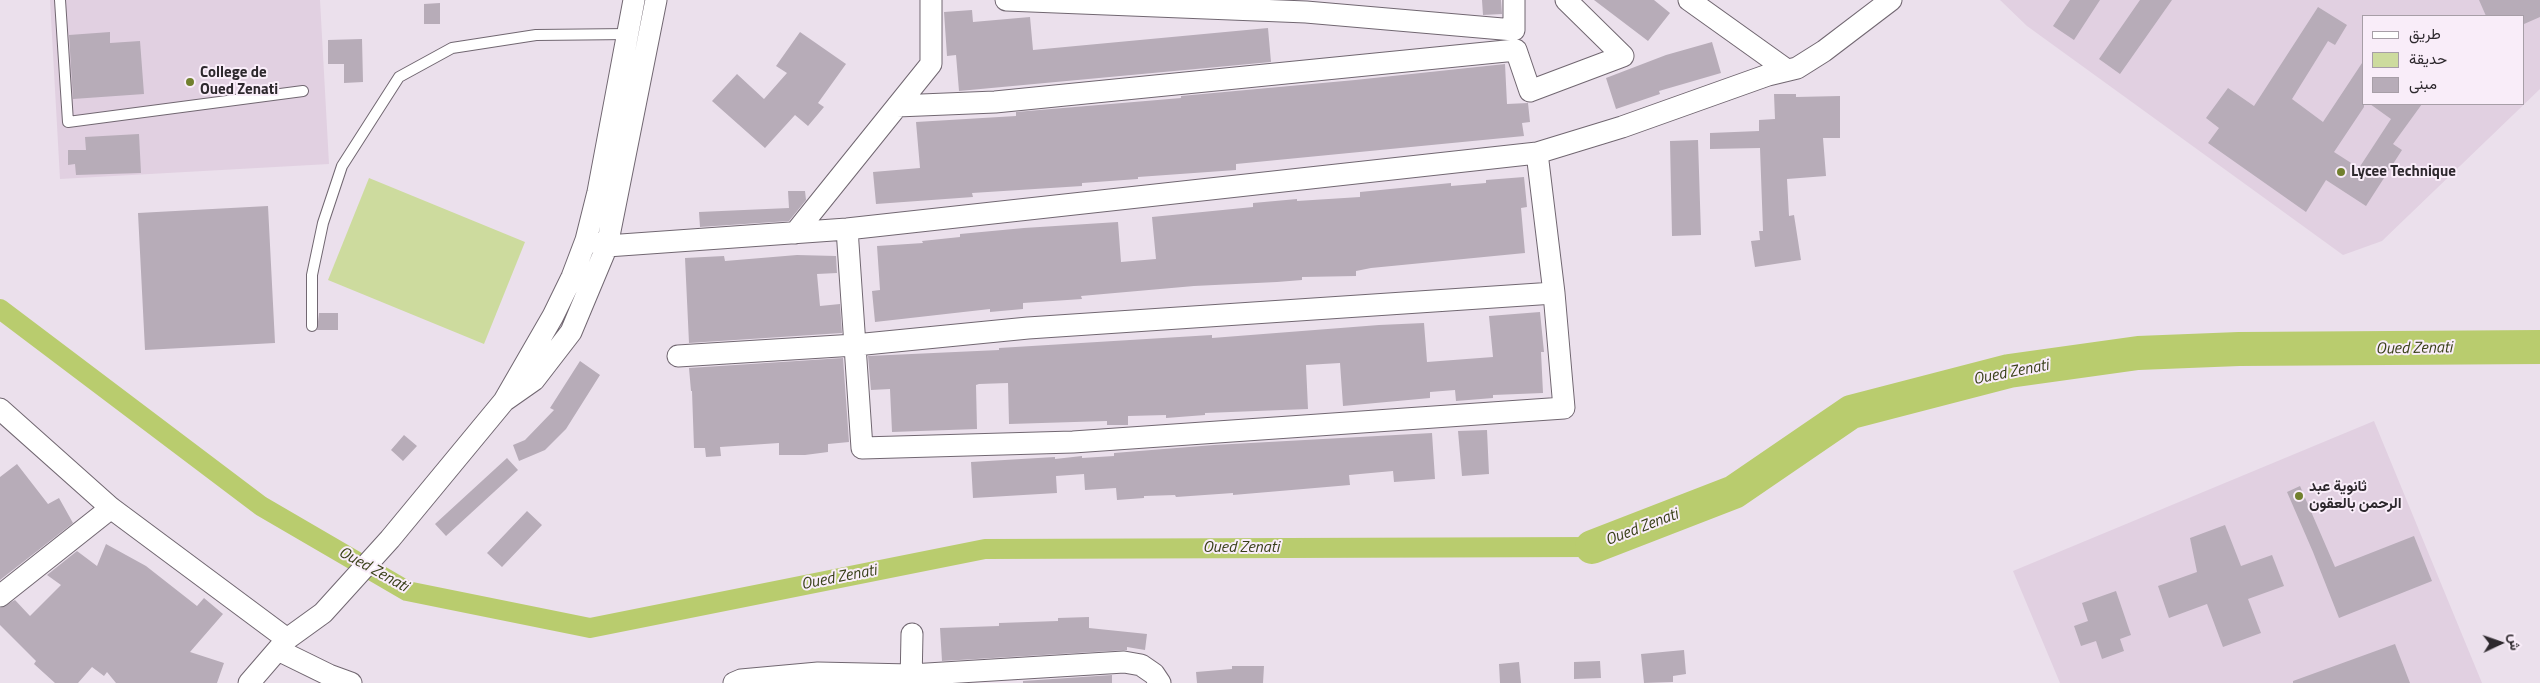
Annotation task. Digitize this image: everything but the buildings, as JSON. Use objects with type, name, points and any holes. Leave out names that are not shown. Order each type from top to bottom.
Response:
[{"type":"street","points":[[249,683],[282,645],[323,613],[390,539],[504,401],[553,316],[572,277],[586,240],[598,192],[634,0]]},
{"type":"street","points":[[504,401],[534,380],[571,332],[607,246],[656,0]]},
{"type":"street","points":[[795,233],[931,64],[931,0]]},
{"type":"street","points":[[1006,0],[1306,12],[1514,30],[1514,0]]},
{"type":"street","points":[[897,106],[995,102],[1516,50],[1530,91],[1622,56],[1566,0]]},
{"type":"street","points":[[1689,0],[1787,70]]},
{"type":"street","points":[[586,240],[607,246],[847,229],[1537,153],[1622,127],[1797,68],[1824,51],[1891,0]]},
{"type":"street","points":[[847,229],[862,448],[1073,442],[1564,408],[1554,293],[1537,153]]},
{"type":"street","points":[[678,356],[855,346],[1028,328],[1554,293]]},
{"type":"street","points":[[0,409],[111,508],[282,645],[328,675],[351,683]]},
{"type":"street","points":[[0,596],[111,508]]},
{"type":"street","points":[[911,679],[912,634]]},
{"type":"street","points":[[734,683],[818,678],[911,679],[1124,662],[1141,665],[1154,674],[1160,683]]},
{"type":"lane","points":[[60,0],[68,122],[303,91]]},
{"type":"lane","points":[[312,326],[312,275],[322,223],[342,166],[399,77],[452,48],[536,35],[628,34]]},
{"type":"shaded area","name":"College de Oued Zenati","points":[[50,0],[320,0],[329,164],[60,179]]},
{"type":"shaded area","name":"Lycee Technique","points":[[2000,0],[2540,0],[2540,89],[2525,103],[2525,15],[2362,15],[2362,105],[2523,105],[2382,241],[2343,255],[2027,26]]},
{"type":"shaded area","name":"ثانوية عبد الرحمن بالعقون","points":[[2374,421],[2482,683],[2060,683],[2013,571]]},
{"type":"green space","points":[[369,178],[525,242],[484,344],[328,280]]},
{"type":"waterway","name":"Oued Zenati","points":[[0,309],[261,506],[407,591],[590,628],[985,549],[1592,547]]},
{"type":"waterway","name":"Oued Zenati","points":[[1592,547],[1734,492],[1851,412],[2009,371],[2138,353],[2239,349],[2540,347]]},
{"type":"place","name":"College de Oued Zenati","points":[[190,82]]},
{"type":"place","name":"Lycee Technique","points":[[2341,172]]},
{"type":"place","name":"ثانوية عبد الرحمن بالعقون","points":[[2299,496]]}]
